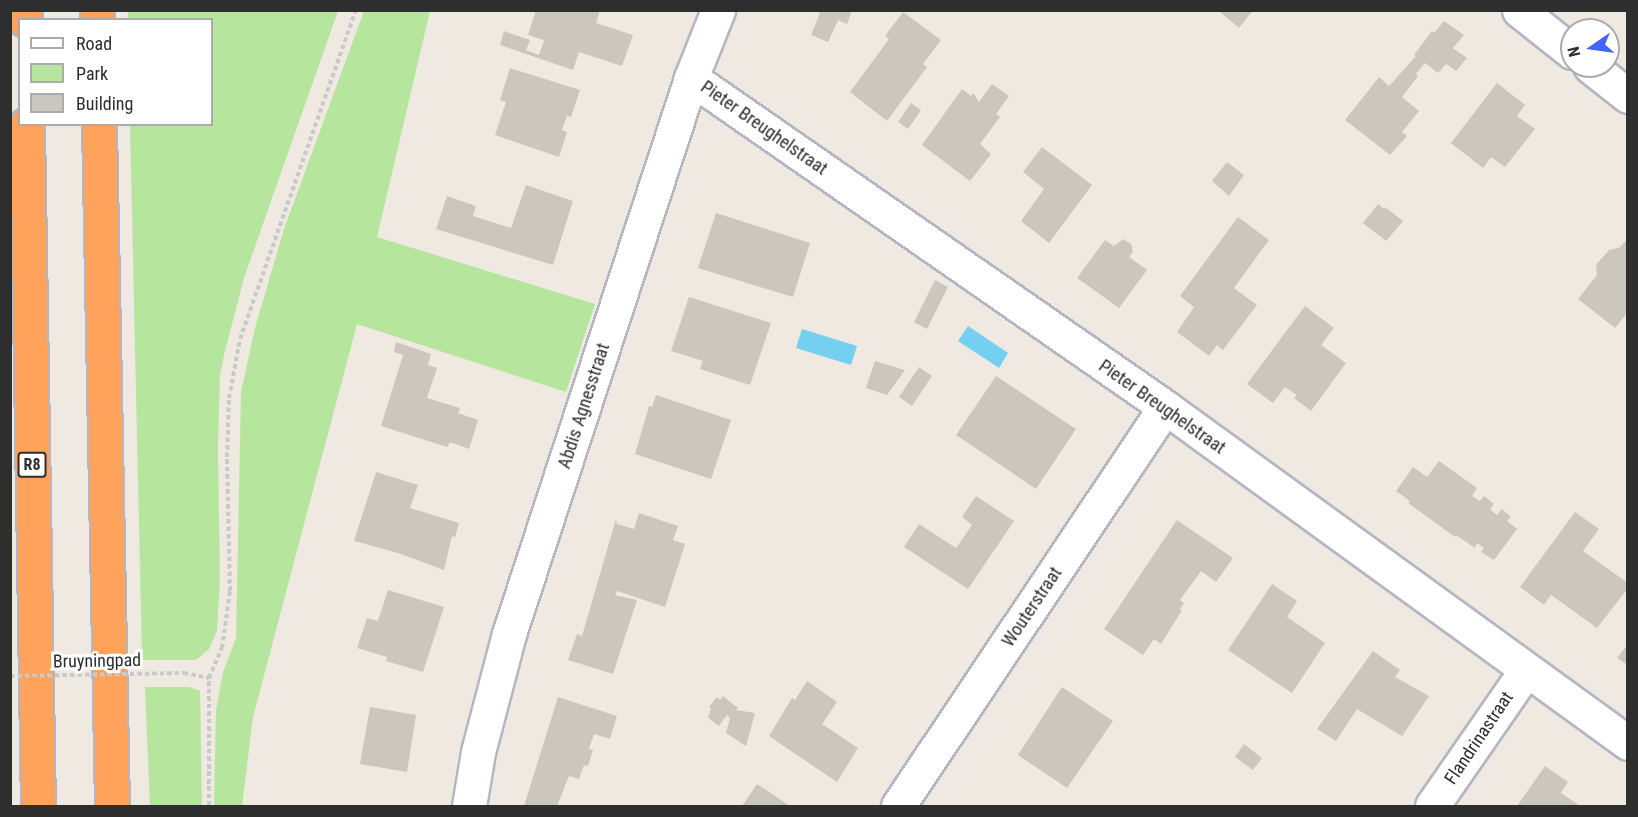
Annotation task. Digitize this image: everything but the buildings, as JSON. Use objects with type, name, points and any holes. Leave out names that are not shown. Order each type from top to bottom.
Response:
[{"type":"highway","name":"R8","points":[[27,126],[38,807]]},
{"type":"highway","points":[[99,126],[112,807]]},
{"type":"street","name":"Abdis Agnesstraat","points":[[470,807],[478,752],[509,634],[691,78],[718,10]]},
{"type":"street","points":[[1519,10],[1560,42]]},
{"type":"street","name":"Pieter Breughelstraat","points":[[691,78],[1165,407],[1628,743]]},
{"type":"street","points":[[1610,78],[1624,86]]},
{"type":"street","name":"Wouterstraat","points":[[898,807],[1165,407]]},
{"type":"street","name":"Flandrinastraat","points":[[1432,807],[1526,670]]},
{"type":"path","points":[[208,807],[209,678],[222,648],[230,591],[227,457],[229,398],[240,339],[356,10]]},
{"type":"path","name":"Bruyningpad","points":[[10,676],[184,673],[209,678]]},
{"type":"green space","points":[[128,11],[338,11],[244,278],[224,355],[220,376],[218,449],[220,580],[217,631],[209,649],[196,660],[142,660],[130,126],[213,126],[213,18],[128,18]]},
{"type":"green space","points":[[364,11],[430,11],[377,237],[595,304],[566,392],[357,324],[253,717],[242,806],[214,806],[216,710],[223,672],[236,638],[241,392],[255,328],[284,229]]},
{"type":"green space","points":[[145,687],[189,687],[200,691],[202,806],[150,806]]},
{"type":"water","points":[[968,326],[1008,353],[999,368],[958,341]]},
{"type":"water","points":[[802,329],[857,346],[851,365],[796,348]]}]
